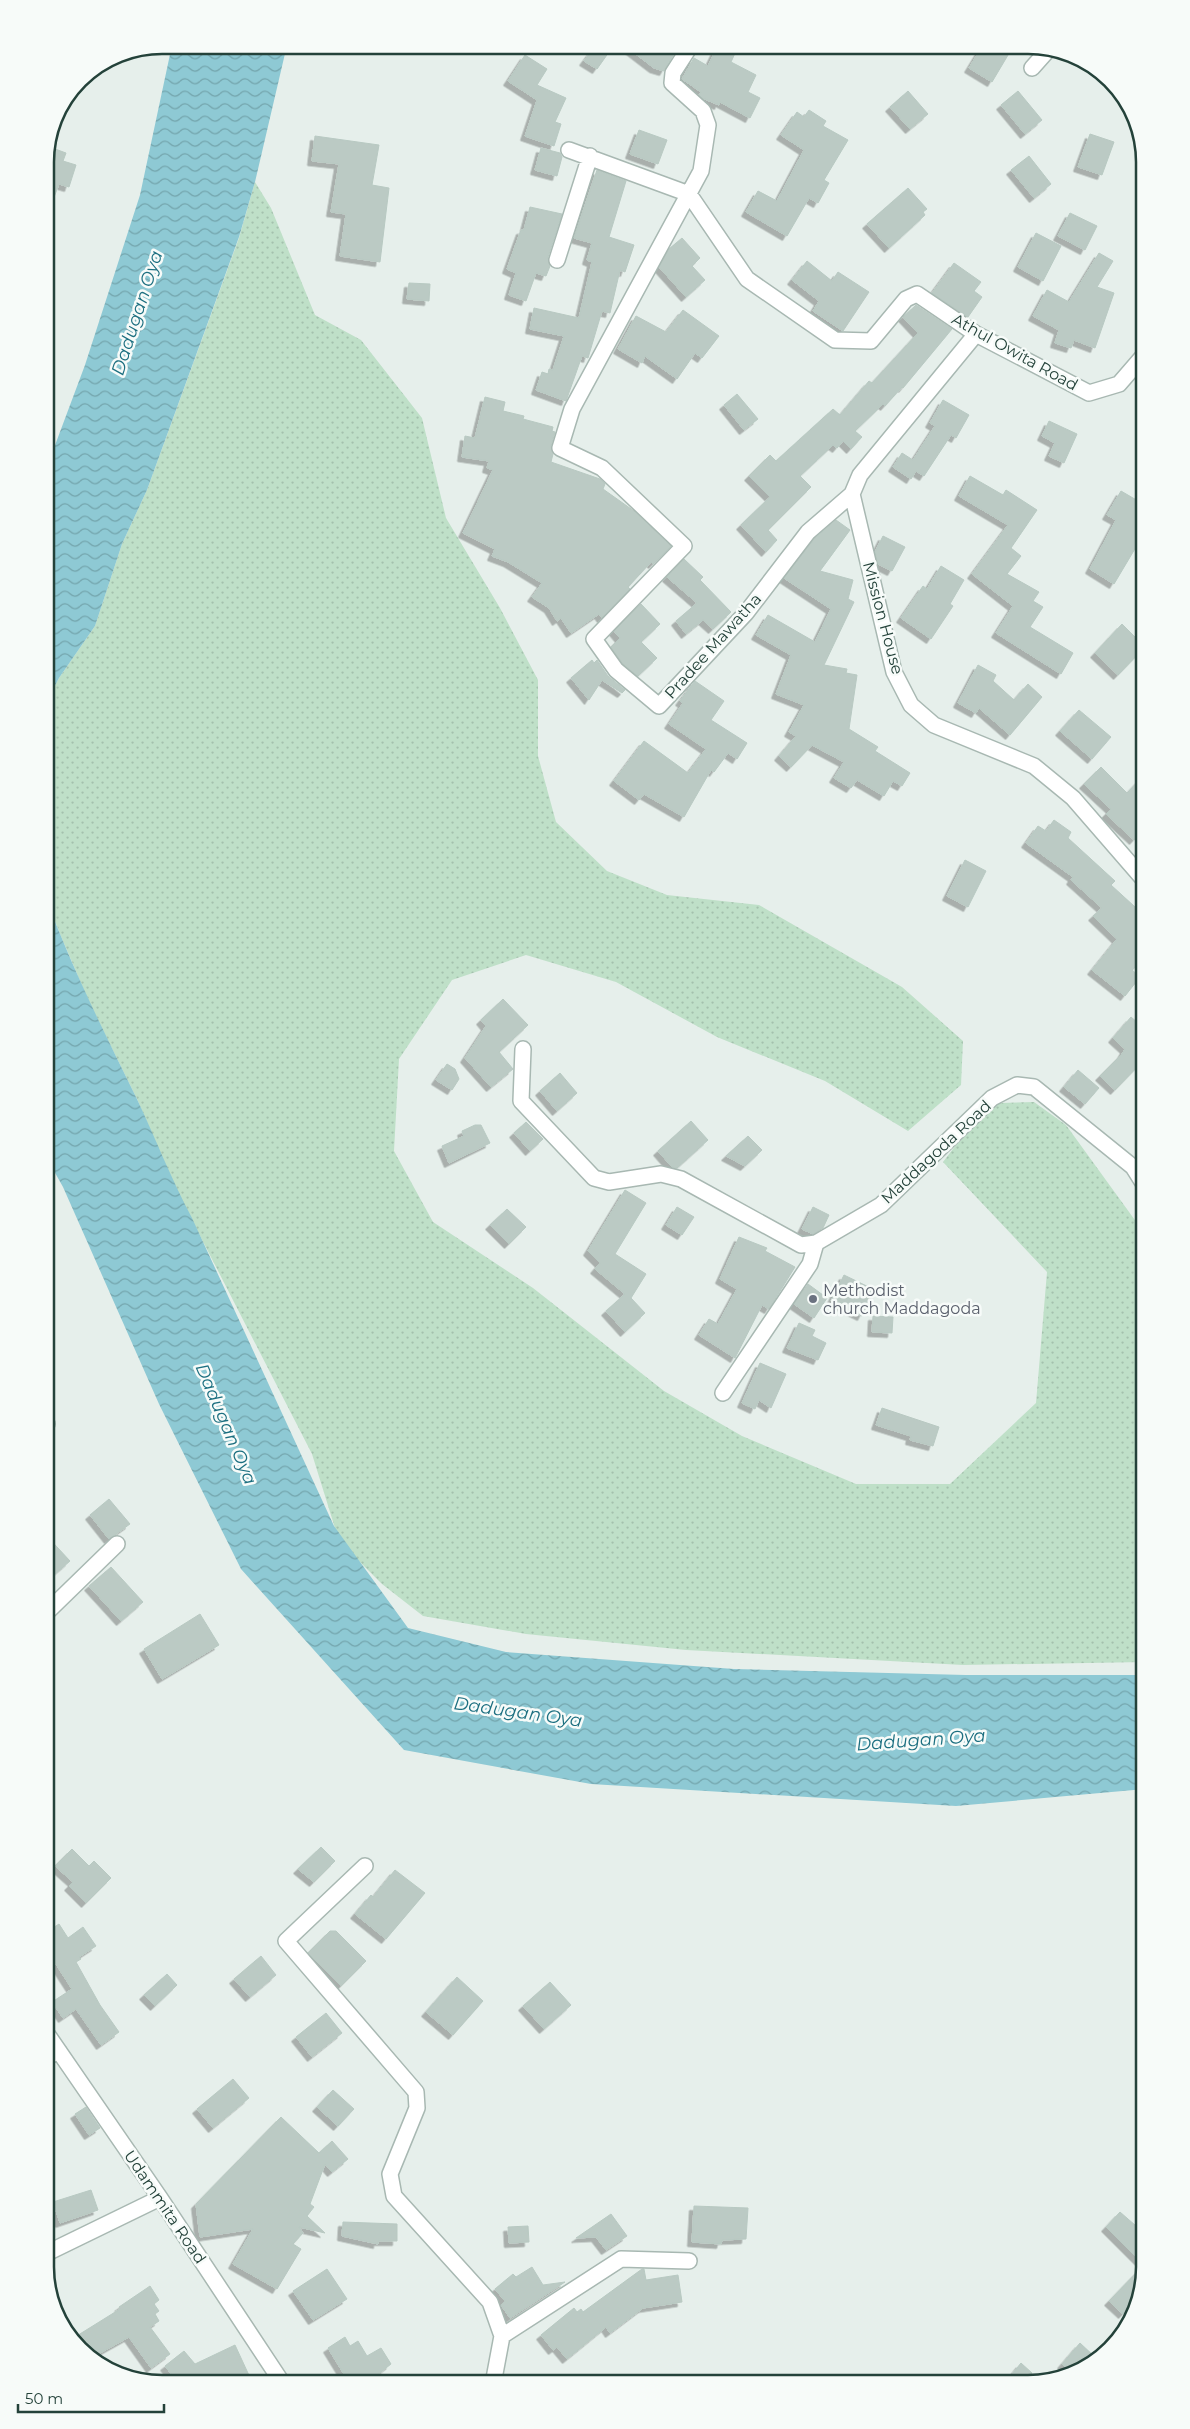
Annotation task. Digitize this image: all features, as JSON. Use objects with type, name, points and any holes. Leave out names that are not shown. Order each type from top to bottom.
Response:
[{"type":"street","points":[[568,150],[590,156],[689,194],[701,171],[708,126],[703,111],[672,83],[673,73],[685,54]]},
{"type":"street","points":[[1032,68],[1043,55]]},
{"type":"street","points":[[557,260],[590,156]]},
{"type":"street","name":"Athul Owita Road","points":[[689,194],[747,279],[835,340],[871,341],[906,299],[917,294],[976,334],[1089,393],[1118,384],[1136,364]]},
{"type":"street","name":"Pradee Mawatha","points":[[689,194],[572,409],[560,448],[602,468],[684,546],[594,639],[616,670],[659,706],[746,613],[808,532],[852,494]]},
{"type":"street","points":[[852,494],[860,475],[976,334]]},
{"type":"street","name":"Mission House","points":[[852,494],[894,672],[911,705],[934,725],[1034,766],[1073,798],[1136,870]]},
{"type":"street","points":[[523,1049],[521,1101],[594,1178],[609,1182],[661,1174],[681,1179],[800,1245],[816,1243],[810,1264],[723,1393]]},
{"type":"street","name":"Maddagoda Road","points":[[816,1243],[881,1205],[992,1098],[1017,1085],[1034,1087],[1133,1167],[1136,1172]]},
{"type":"street","points":[[54,1605],[117,1544]]},
{"type":"street","points":[[366,1866],[286,1941],[416,2092],[417,2108],[390,2174],[394,2196],[490,2302],[502,2336],[496,2375]]},
{"type":"street","name":"Udammita Road","points":[[54,2044],[160,2198],[277,2375]]},
{"type":"street","points":[[54,2054],[59,2051]]},
{"type":"street","points":[[54,2250],[160,2198]]},
{"type":"street","points":[[502,2336],[621,2259],[689,2261]]},
{"type":"green space","points":[[255,182],[271,208],[315,315],[361,340],[422,418],[446,518],[500,608],[538,680],[538,756],[556,822],[607,871],[667,895],[759,905],[902,987],[963,1041],[961,1085],[908,1131],[825,1081],[717,1037],[616,982],[526,955],[452,980],[399,1059],[394,1151],[433,1222],[533,1288],[664,1391],[742,1436],[856,1484],[950,1484],[1036,1403],[1047,1272],[943,1162],[956,1145],[998,1103],[1034,1102],[1066,1125],[1136,1222],[1136,1662],[963,1665],[686,1650],[526,1634],[423,1616],[382,1584],[339,1541],[312,1454],[176,1189],[137,1099],[90,1004],[54,918],[54,688],[95,626],[122,544],[147,490],[239,238]]},
{"type":"water","name":"Dadugan Oya","points":[[170,54],[285,54],[255,182],[239,237],[147,490],[122,544],[95,626],[54,688],[54,448],[85,365],[140,195]]},
{"type":"water","name":"Dadugan Oya","points":[[54,918],[88,997],[334,1526],[408,1628],[506,1652],[734,1669],[966,1675],[1136,1675],[1136,1790],[956,1806],[591,1784],[404,1750],[241,1569],[159,1404],[63,1187],[54,1171]]},
{"type":"building","points":[[589,54],[608,54],[597,69],[584,61]]},
{"type":"building","points":[[636,54],[674,54],[664,71],[654,68]]},
{"type":"building","points":[[714,54],[735,54],[731,62],[756,75],[748,92],[760,98],[750,118],[720,102],[719,105],[702,98],[699,95],[701,92],[682,79],[694,58],[708,66]]},
{"type":"building","points":[[978,54],[1009,54],[992,82],[969,68]]},
{"type":"building","points":[[525,55],[547,69],[537,85],[566,98],[555,122],[561,124],[554,146],[525,136],[537,100],[508,81]]},
{"type":"building","points":[[908,91],[928,114],[910,129],[890,107]]},
{"type":"building","points":[[1018,91],[1042,120],[1025,134],[1001,105]]},
{"type":"building","points":[[809,110],[826,121],[823,126],[848,140],[824,180],[829,183],[818,203],[809,198],[787,236],[746,212],[758,191],[777,201],[804,150],[781,135],[797,112],[804,117]]},
{"type":"building","points":[[639,130],[667,140],[658,164],[630,154]]},
{"type":"building","points":[[1090,134],[1114,142],[1102,175],[1078,167]]},
{"type":"building","points":[[315,136],[379,145],[372,185],[389,188],[380,262],[340,256],[346,214],[331,212],[339,164],[312,161]]},
{"type":"building","points":[[541,148],[560,153],[562,157],[557,176],[535,170]]},
{"type":"building","points":[[55,149],[66,153],[63,161],[76,165],[69,187],[59,184],[54,197]]},
{"type":"building","points":[[1029,156],[1051,184],[1034,198],[1011,170]]},
{"type":"building","points":[[597,170],[626,181],[609,237],[634,245],[625,272],[620,270],[610,313],[602,311],[588,358],[582,356],[566,401],[536,390],[542,372],[548,374],[549,369],[553,370],[564,336],[530,329],[534,308],[579,318],[592,262],[587,260],[592,243],[574,238]]},
{"type":"building","points":[[908,188],[927,209],[923,212],[925,215],[889,248],[867,224]]},
{"type":"building","points":[[530,207],[562,214],[548,257],[550,266],[546,276],[536,273],[526,301],[509,295],[516,273],[507,269],[521,230],[524,230]]},
{"type":"building","points":[[1070,213],[1097,226],[1085,250],[1058,236]]},
{"type":"building","points":[[1036,233],[1061,246],[1043,281],[1018,267]]},
{"type":"building","points":[[682,238],[700,258],[692,266],[705,280],[686,297],[659,267],[669,249]]},
{"type":"building","points":[[1099,253],[1113,261],[1097,287],[1114,293],[1095,348],[1074,340],[1071,348],[1055,343],[1059,330],[1033,316],[1047,290],[1069,302]]},
{"type":"building","points":[[807,261],[832,281],[838,272],[869,292],[843,331],[813,311],[819,301],[792,280]]},
{"type":"building","points":[[954,263],[981,282],[974,291],[982,297],[968,317],[932,293]]},
{"type":"building","points":[[409,283],[430,284],[429,301],[407,299]]},
{"type":"building","points":[[916,305],[952,329],[903,388],[855,431],[862,437],[851,449],[843,441],[837,448],[833,445],[800,476],[811,487],[768,530],[777,540],[766,552],[741,525],[770,497],[749,476],[770,455],[776,461],[833,409],[840,415],[869,381],[872,383],[918,333],[903,317]]},
{"type":"building","points":[[683,310],[719,336],[702,358],[695,353],[677,379],[645,356],[642,363],[618,349],[636,316],[666,332]]},
{"type":"building","points":[[737,394],[758,419],[744,430],[724,405]]},
{"type":"building","points":[[485,397],[505,402],[503,411],[524,416],[523,419],[553,427],[552,431],[555,432],[551,446],[553,454],[551,462],[600,479],[605,484],[603,489],[634,511],[671,546],[653,564],[651,562],[628,587],[630,589],[602,618],[599,614],[571,633],[561,618],[557,621],[549,608],[532,597],[542,583],[508,562],[492,556],[495,549],[463,533],[493,470],[487,468],[489,461],[462,457],[465,436],[475,438]]},
{"type":"building","points":[[943,400],[969,415],[956,438],[951,435],[924,476],[916,471],[911,479],[893,467],[902,453],[913,460],[935,426],[930,423]]},
{"type":"building","points":[[1049,421],[1077,434],[1064,463],[1049,456],[1055,443],[1042,436]]},
{"type":"building","points":[[970,476],[1003,495],[1006,490],[1037,510],[1011,548],[1021,556],[1007,574],[1039,592],[1033,601],[1043,607],[1030,627],[1073,653],[1061,674],[996,633],[1013,606],[972,574],[1008,525],[959,496]]},
{"type":"building","points":[[1121,491],[1136,500],[1136,547],[1114,584],[1090,569],[1116,520],[1107,515]]},
{"type":"building","points":[[836,520],[850,530],[820,571],[853,580],[848,599],[854,602],[824,665],[847,669],[846,673],[857,675],[849,729],[878,747],[875,751],[910,773],[902,786],[893,781],[884,796],[857,780],[851,788],[834,778],[844,762],[812,745],[791,767],[779,756],[796,736],[789,732],[804,705],[776,694],[791,655],[756,635],[768,615],[815,642],[831,609],[784,578],[815,538]]},
{"type":"building","points":[[883,536],[905,547],[892,571],[878,564],[875,552]]},
{"type":"building","points":[[684,559],[703,577],[700,580],[731,612],[713,629],[703,620],[686,634],[676,621],[697,603],[667,577]]},
{"type":"building","points":[[941,566],[964,580],[950,604],[953,606],[931,639],[901,618],[923,586],[927,589]]},
{"type":"building","points":[[641,604],[660,624],[641,642],[657,658],[638,676],[623,664],[611,647],[620,638],[614,631]]},
{"type":"building","points":[[1122,624],[1136,638],[1136,656],[1118,675],[1095,653]]},
{"type":"building","points":[[592,660],[594,663],[597,660],[608,676],[625,690],[622,693],[602,680],[589,700],[571,678]]},
{"type":"building","points":[[978,665],[996,675],[993,681],[1014,700],[1028,684],[1042,697],[1010,735],[979,708],[976,713],[958,703]]},
{"type":"building","points":[[695,681],[724,701],[711,720],[747,743],[737,759],[728,753],[714,772],[711,770],[684,817],[644,794],[639,800],[614,781],[644,741],[688,773],[706,749],[669,724],[683,703],[680,701]]},
{"type":"building","points":[[1079,710],[1111,737],[1092,759],[1060,731]]},
{"type":"building","points":[[1101,767],[1127,793],[1136,784],[1136,838],[1134,840],[1106,814],[1111,809],[1084,784]]},
{"type":"building","points":[[1054,820],[1071,832],[1068,838],[1115,881],[1111,885],[1136,908],[1136,966],[1132,970],[1136,974],[1136,982],[1125,996],[1092,970],[1117,939],[1093,916],[1102,908],[1071,880],[1073,877],[1026,843],[1038,826],[1046,831]]},
{"type":"building","points":[[965,860],[986,871],[968,907],[947,896]]},
{"type":"building","points":[[503,999],[528,1025],[499,1052],[513,1069],[491,1087],[465,1058],[486,1026],[481,1020]]},
{"type":"building","points":[[1131,1017],[1136,1021],[1136,1068],[1115,1090],[1100,1076],[1125,1049],[1113,1038]]},
{"type":"building","points":[[447,1064],[455,1069],[459,1079],[452,1090],[436,1080]]},
{"type":"building","points":[[1078,1070],[1099,1088],[1085,1104],[1064,1087]]},
{"type":"building","points":[[560,1073],[577,1093],[557,1111],[540,1091]]},
{"type":"building","points":[[691,1121],[708,1140],[677,1168],[672,1167],[658,1151]]},
{"type":"building","points":[[526,1122],[543,1139],[530,1151],[514,1133]]},
{"type":"building","points":[[475,1125],[481,1125],[490,1143],[449,1163],[442,1146],[464,1136],[462,1131]]},
{"type":"building","points":[[748,1136],[762,1150],[745,1166],[726,1156]]},
{"type":"building","points":[[625,1190],[646,1203],[615,1254],[646,1274],[631,1298],[645,1313],[625,1332],[606,1311],[625,1294],[595,1269],[600,1263],[588,1251]]},
{"type":"building","points":[[677,1207],[694,1217],[682,1235],[666,1225]]},
{"type":"building","points":[[813,1207],[829,1215],[823,1228],[813,1234],[802,1229]]},
{"type":"building","points":[[507,1209],[526,1227],[509,1244],[490,1225]]},
{"type":"building","points":[[739,1237],[767,1248],[765,1251],[795,1267],[769,1309],[762,1305],[735,1358],[699,1335],[709,1319],[718,1324],[737,1289],[720,1279]]},
{"type":"building","points":[[844,1275],[875,1290],[862,1316],[831,1301]]},
{"type":"building","name":"Methodist church Maddagoda","points":[[808,1284],[827,1298],[814,1318],[794,1304]]},
{"type":"building","points":[[873,1316],[893,1317],[892,1333],[872,1332]]},
{"type":"building","points":[[799,1323],[815,1330],[812,1336],[826,1343],[818,1360],[787,1348]]},
{"type":"building","points":[[760,1363],[786,1374],[771,1408],[759,1400],[755,1409],[742,1403]]},
{"type":"building","points":[[882,1408],[939,1427],[933,1446],[910,1440],[911,1436],[876,1425]]},
{"type":"building","points":[[109,1499],[130,1524],[109,1539],[90,1515]]},
{"type":"building","points":[[54,1544],[70,1561],[54,1575]]},
{"type":"building","points":[[111,1567],[143,1602],[121,1621],[89,1586]]},
{"type":"building","points":[[200,1614],[219,1645],[162,1679],[144,1649]]},
{"type":"building","points":[[321,1847],[335,1861],[314,1882],[298,1869]]},
{"type":"building","points":[[72,1849],[89,1866],[94,1861],[111,1878],[86,1903],[69,1886],[73,1882],[55,1866]]},
{"type":"building","points":[[395,1870],[425,1893],[386,1939],[355,1914],[371,1895],[373,1897]]},
{"type":"building","points":[[59,1924],[68,1938],[83,1927],[96,1946],[79,1957],[81,1959],[76,1962],[100,2005],[119,2032],[101,2045],[76,2009],[63,2018],[54,2005],[54,2001],[72,1989],[54,1961],[54,1927]]},
{"type":"building","points":[[330,1931],[336,1931],[366,1961],[341,1986],[308,1953]]},
{"type":"building","points":[[261,1956],[276,1975],[250,1997],[234,1979]]},
{"type":"building","points":[[167,1974],[177,1985],[155,2006],[144,1995]]},
{"type":"building","points":[[457,1977],[483,2001],[453,2035],[426,2012]]},
{"type":"building","points":[[550,1982],[571,2005],[544,2029],[523,2006]]},
{"type":"building","points":[[326,2013],[342,2033],[312,2057],[296,2037]]},
{"type":"building","points":[[233,2079],[249,2098],[213,2128],[197,2109]]},
{"type":"building","points":[[333,2090],[354,2109],[338,2126],[317,2107]]},
{"type":"building","points":[[86,2107],[100,2128],[89,2135],[75,2114]]},
{"type":"building","points":[[281,2117],[319,2153],[332,2141],[348,2159],[332,2172],[325,2164],[310,2204],[314,2207],[307,2216],[325,2233],[299,2227],[303,2233],[293,2244],[301,2249],[277,2289],[233,2264],[253,2229],[200,2237],[196,2204]]},
{"type":"building","points":[[91,2190],[98,2210],[60,2223],[54,2202]]},
{"type":"building","points":[[694,2206],[748,2208],[746,2239],[722,2240],[721,2244],[692,2242]]},
{"type":"building","points":[[1120,2212],[1136,2226],[1136,2257],[1106,2227]]},
{"type":"building","points":[[611,2214],[627,2236],[606,2250],[596,2237],[576,2238]]},
{"type":"building","points":[[343,2222],[397,2224],[397,2241],[378,2241],[378,2244],[342,2236]]},
{"type":"building","points":[[528,2226],[529,2242],[509,2243],[508,2227]]},
{"type":"building","points":[[532,2267],[543,2285],[565,2282],[510,2318],[501,2305],[505,2301],[495,2289],[513,2274],[516,2277]]},
{"type":"building","points":[[327,2269],[347,2299],[313,2320],[293,2291]]},
{"type":"building","points":[[644,2269],[646,2280],[678,2275],[682,2302],[643,2308],[610,2333],[606,2327],[567,2359],[557,2347],[553,2350],[541,2335],[574,2308],[577,2312],[581,2309],[583,2312]]},
{"type":"building","points":[[1136,2274],[1133,2295],[1128,2309],[1123,2314],[1109,2301]]},
{"type":"building","points":[[150,2286],[159,2300],[154,2304],[159,2311],[155,2314],[159,2321],[150,2327],[170,2354],[151,2368],[129,2337],[98,2354],[78,2335],[120,2309],[119,2307]]},
{"type":"building","points":[[345,2337],[350,2346],[358,2341],[367,2356],[381,2348],[391,2364],[377,2375],[344,2375],[328,2348]]},
{"type":"building","points":[[1080,2343],[1092,2354],[1067,2368],[1062,2364]]},
{"type":"building","points":[[235,2345],[249,2375],[172,2375],[165,2366],[184,2351],[195,2364]]},
{"type":"building","points":[[1021,2363],[1032,2373],[1031,2375],[1011,2375]]},
{"type":"place","name":"Methodist church Maddagoda","points":[[813,1299]]}]
